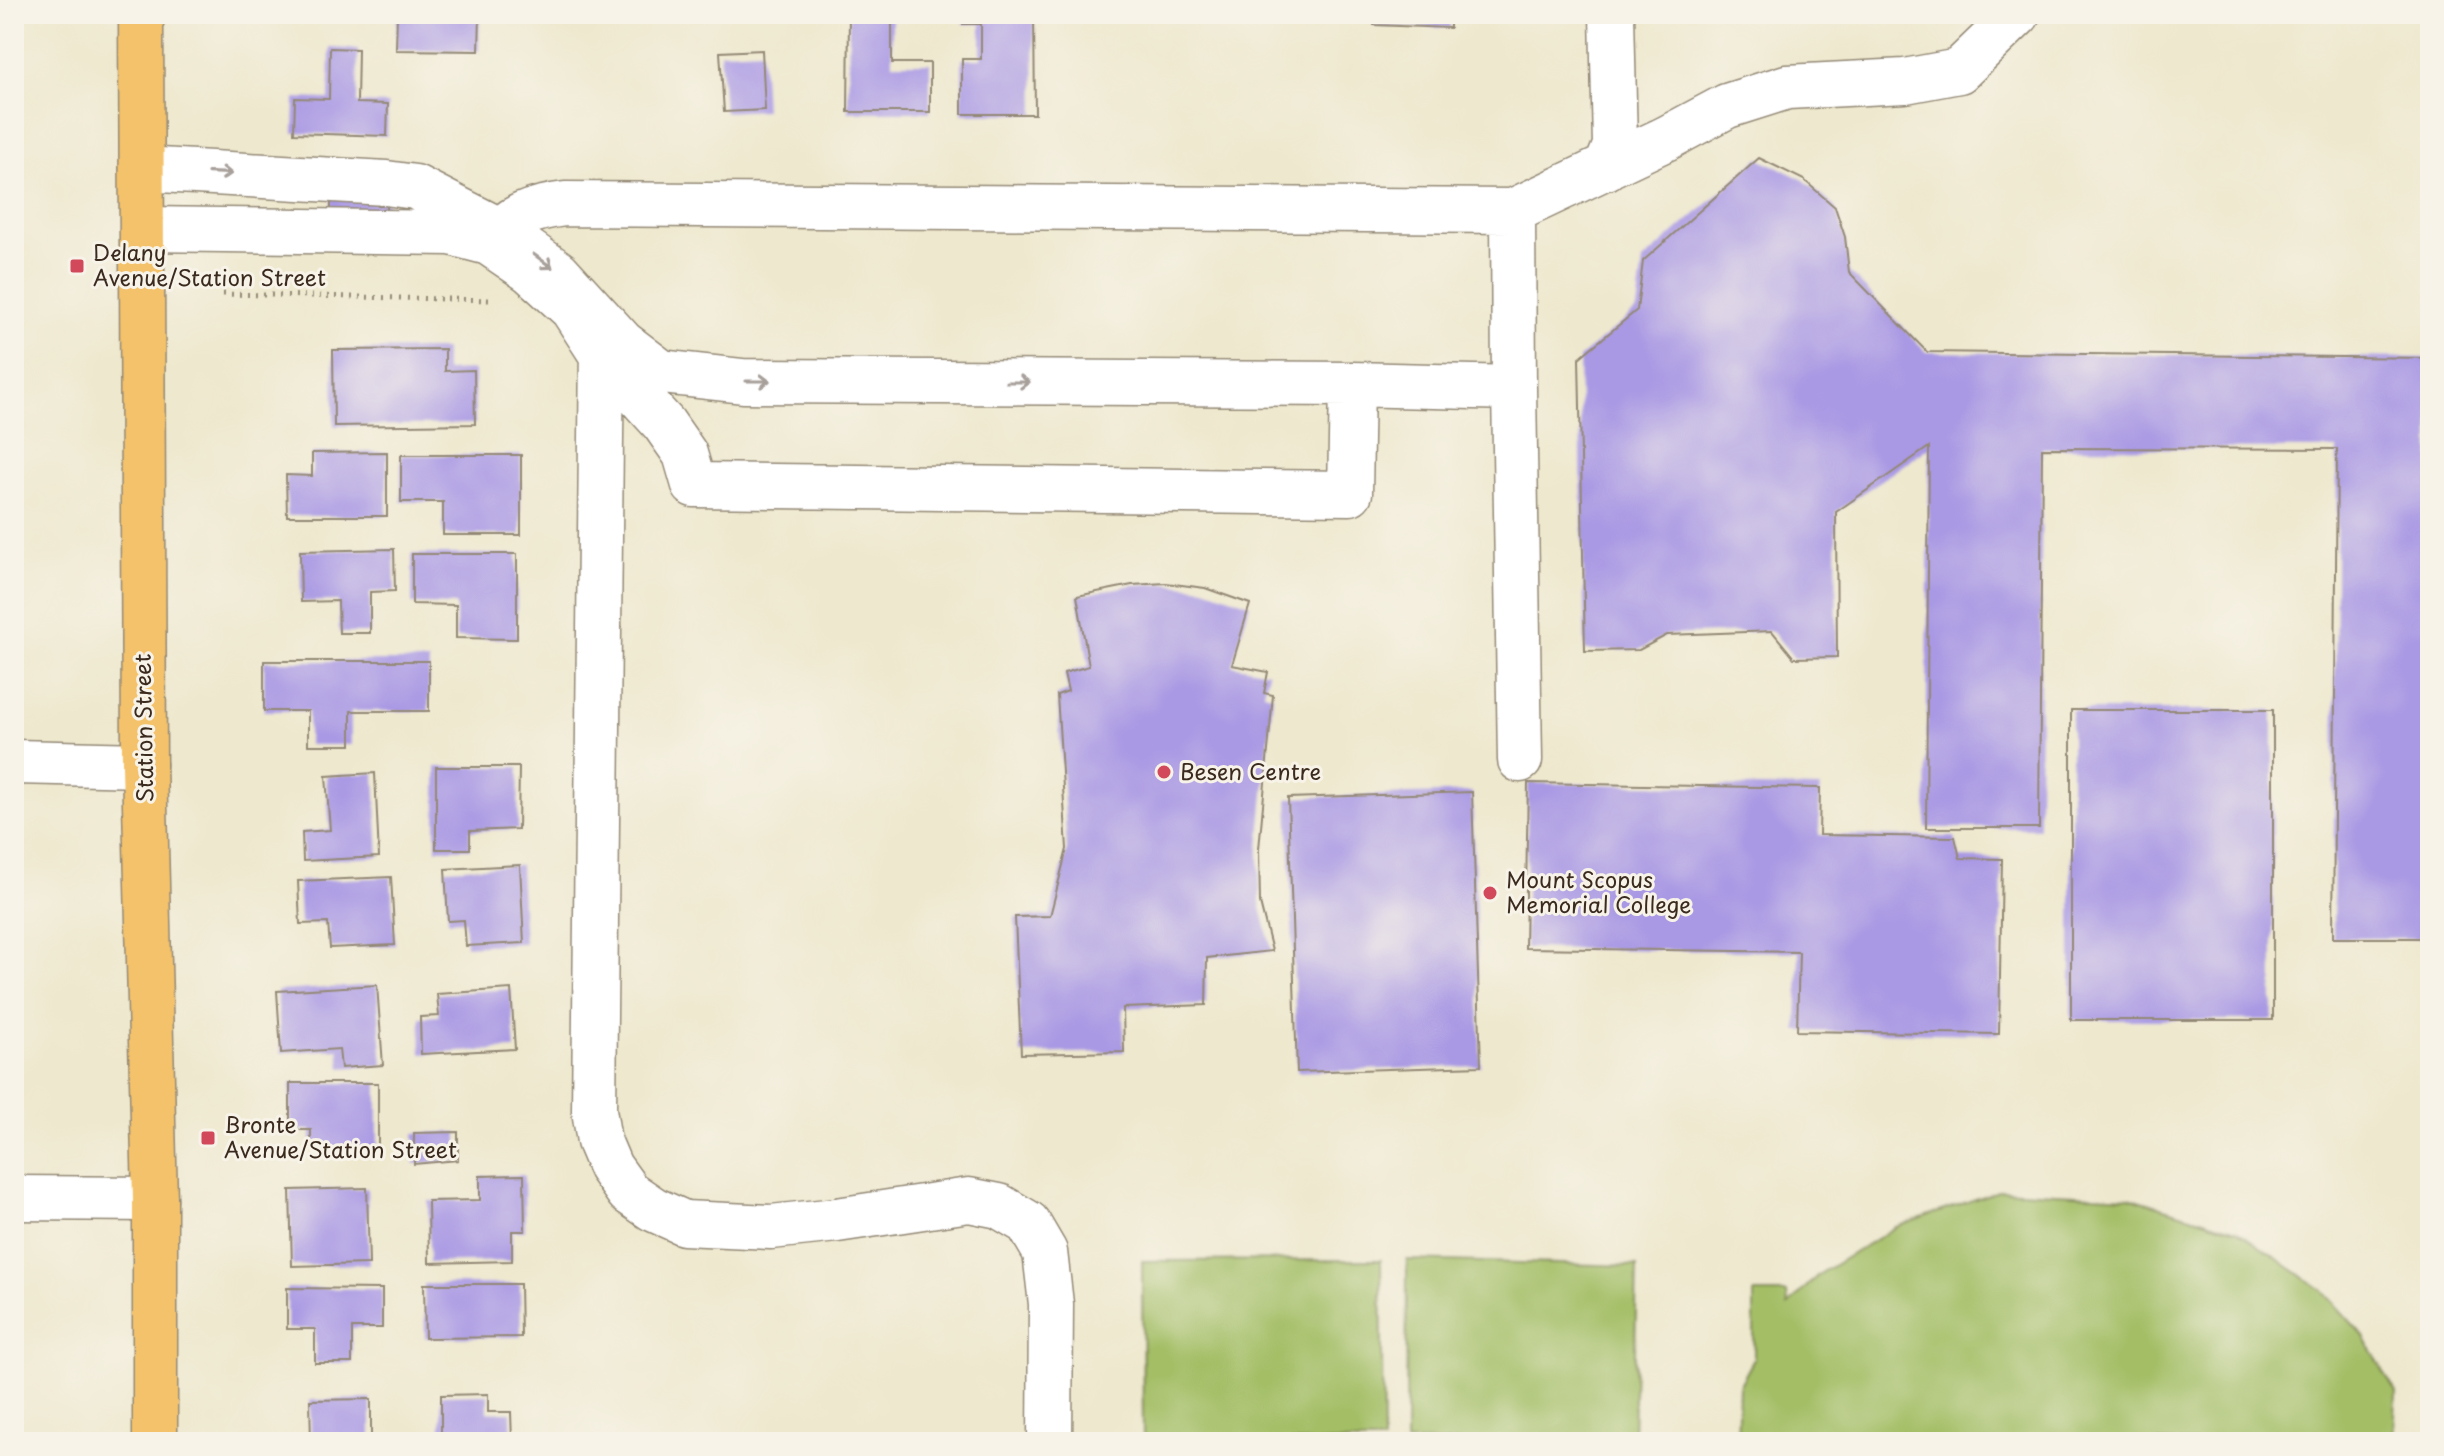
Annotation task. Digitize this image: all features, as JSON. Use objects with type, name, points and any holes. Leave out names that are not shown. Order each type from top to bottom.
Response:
[{"type":"main road","name":"Station Street","points":[[141,14],[144,765],[155,1199],[155,1442]]},
{"type":"street","points":[[1606,168],[1615,146],[1612,14]]},
{"type":"street","points":[[143,229],[494,236],[533,208],[565,204],[1513,211],[1727,106],[1787,87],[1905,81],[1959,71],[2018,14]]},
{"type":"street","points":[[142,169],[415,187],[559,273],[685,454],[694,485],[1350,493],[1352,384]]},
{"type":"street","points":[[1513,211],[1520,760]]},
{"type":"street","points":[[602,337],[623,343],[661,372],[743,381],[1352,384],[1514,388]]},
{"type":"street","points":[[602,337],[594,1110],[599,1141],[610,1167],[628,1192],[653,1209],[684,1223],[771,1227],[969,1200],[999,1206],[1028,1223],[1045,1252],[1051,1304],[1050,1442]]},
{"type":"street","points":[[14,762],[144,765]]},
{"type":"street","points":[[14,1198],[155,1199]]},
{"type":"path","points":[[223,294],[496,300]]},
{"type":"green space","points":[[2001,1190],[2129,1197],[2236,1230],[2322,1290],[2363,1335],[2396,1393],[2394,1442],[1737,1442],[1739,1386],[1754,1359],[1754,1293],[1787,1293],[1788,1306],[1818,1275],[1896,1227]]},
{"type":"green space","points":[[1381,1260],[1383,1442],[1143,1442],[1142,1261]]},
{"type":"green space","points":[[1407,1260],[1637,1266],[1633,1442],[1406,1442]]},
{"type":"building","points":[[397,14],[480,14],[479,51],[396,50]]},
{"type":"building","points":[[849,14],[892,14],[892,63],[930,63],[930,112],[848,112]]},
{"type":"building","points":[[963,14],[1034,14],[1035,114],[962,114],[962,59],[981,59],[981,24],[963,24]]},
{"type":"building","points":[[1375,14],[1450,14],[1450,28],[1374,25]]},
{"type":"building","points":[[330,48],[358,49],[357,103],[388,104],[387,136],[294,133],[295,98],[329,99]]},
{"type":"building","points":[[762,50],[765,110],[724,112],[720,52]]},
{"type":"building","points":[[1759,158],[1804,180],[1835,207],[1845,237],[1849,272],[1927,352],[2430,358],[2430,938],[2333,938],[2337,449],[2042,448],[2039,828],[1926,828],[1929,447],[1836,512],[1837,657],[1794,658],[1772,631],[1667,635],[1639,650],[1585,651],[1579,358],[1637,310],[1643,261]]},
{"type":"building","points":[[331,188],[387,188],[387,214],[331,214]]},
{"type":"building","points":[[445,349],[445,371],[474,370],[475,424],[334,426],[333,350]]},
{"type":"building","points":[[387,452],[387,516],[287,516],[286,475],[312,476],[312,453]]},
{"type":"building","points":[[401,455],[521,455],[521,535],[443,535],[443,502],[401,502]]},
{"type":"building","points":[[394,549],[395,591],[370,592],[370,633],[339,633],[338,601],[301,602],[300,551]]},
{"type":"building","points":[[412,554],[517,554],[517,639],[456,638],[456,605],[412,604]]},
{"type":"building","name":"Besen Centre","points":[[1166,583],[1205,588],[1250,604],[1232,665],[1268,672],[1264,693],[1273,695],[1259,849],[1260,903],[1272,951],[1207,958],[1206,1005],[1123,1008],[1124,1052],[1021,1054],[1015,917],[1050,916],[1067,849],[1057,695],[1068,691],[1064,673],[1089,666],[1077,596],[1132,585]]},
{"type":"building","points":[[264,661],[429,661],[429,711],[351,711],[351,745],[308,745],[308,711],[264,711]]},
{"type":"building","points":[[2071,710],[2273,710],[2273,1020],[2071,1020]]},
{"type":"building","points":[[436,767],[519,767],[518,829],[470,831],[470,849],[436,849]]},
{"type":"building","points":[[375,773],[379,857],[303,861],[302,832],[330,830],[326,776]]},
{"type":"building","points":[[1528,783],[1820,788],[1819,835],[1955,837],[1960,858],[2002,859],[1999,1034],[1797,1031],[1799,952],[1525,948]]},
{"type":"building","points":[[1472,792],[1481,1066],[1297,1072],[1288,798]]},
{"type":"building","points":[[520,865],[524,943],[466,946],[464,920],[448,921],[445,869]]},
{"type":"building","points":[[391,877],[395,945],[330,948],[328,923],[300,924],[298,881]]},
{"type":"building","points":[[377,985],[383,1065],[341,1068],[339,1049],[281,1053],[277,991]]},
{"type":"building","points":[[511,989],[515,1049],[421,1054],[420,1017],[439,1016],[437,994]]},
{"type":"building","points":[[290,1083],[378,1083],[378,1148],[311,1149],[311,1130],[290,1130]]},
{"type":"building","points":[[458,1132],[458,1160],[414,1164],[414,1133]]},
{"type":"building","points":[[524,1175],[525,1231],[512,1231],[512,1261],[429,1263],[428,1201],[480,1200],[480,1176]]},
{"type":"building","points":[[367,1188],[369,1264],[292,1266],[290,1190]]},
{"type":"building","points":[[424,1284],[520,1284],[521,1337],[425,1338]]},
{"type":"building","points":[[287,1288],[382,1289],[382,1328],[352,1328],[352,1363],[315,1363],[315,1329],[287,1329]]},
{"type":"building","points":[[488,1394],[488,1412],[511,1412],[512,1442],[432,1442],[432,1433],[441,1433],[441,1395]]},
{"type":"building","points":[[371,1399],[371,1442],[311,1442],[310,1400]]},
{"type":"place","name":"Delany Avenue/Station Street","points":[[77,266]]},
{"type":"place","name":"Besen Centre","points":[[1164,772]]},
{"type":"place","name":"Mount Scopus Memorial College","points":[[1490,893]]},
{"type":"place","name":"Bronte Avenue/Station Street","points":[[208,1138]]}]
